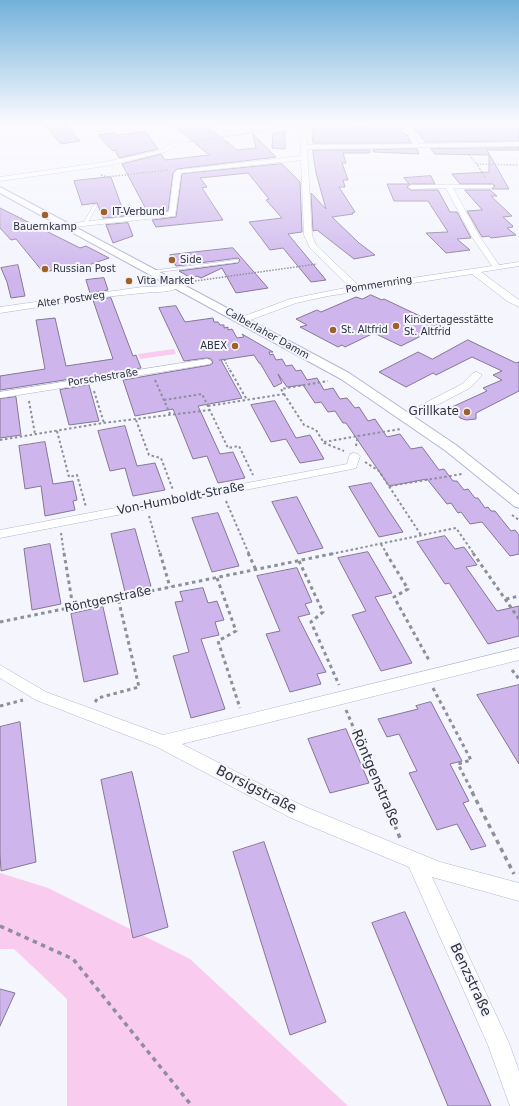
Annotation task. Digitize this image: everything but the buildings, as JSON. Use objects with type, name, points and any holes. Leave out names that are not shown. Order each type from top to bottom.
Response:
[{"type":"street","points":[[0,179],[31,175]]},
{"type":"street","points":[[65,226],[172,214],[177,175]]},
{"type":"street","points":[[305,175],[308,235],[313,246],[356,288]]},
{"type":"street","points":[[448,186],[476,237],[497,267]]},
{"type":"street","points":[[411,187],[491,186]]},
{"type":"street","name":"Calberlaher Damm","points":[[0,190],[345,376],[420,426],[480,471],[519,503]]},
{"type":"street","name":"Pommernring","points":[[242,320],[293,301],[356,288],[381,286],[519,264]]},
{"type":"street","points":[[474,271],[510,299],[519,304]]},
{"type":"street","name":"Alter Postweg","points":[[0,310],[142,290],[170,288],[172,283]]},
{"type":"street","name":"Porschestraße","points":[[0,395],[207,362]]},
{"type":"street","points":[[406,417],[466,386],[477,375]]},
{"type":"street","name":"Von-Humboldt-Straße","points":[[0,534],[352,466],[354,456]]},
{"type":"street","points":[[163,742],[519,654]]},
{"type":"street","name":"Borsigstraße","points":[[0,671],[41,696],[163,742],[297,812],[440,872],[517,884]]},
{"type":"street","name":"Benzstraße","points":[[412,860],[498,1043],[519,1101]]},
{"type":"lane","points":[[84,224],[95,206]]},
{"type":"lane","points":[[151,272],[236,261]]},
{"type":"path","points":[[100,175],[107,177],[129,175]]},
{"type":"path","points":[[484,175],[491,186]]},
{"type":"path","points":[[172,283],[192,282],[329,263]]},
{"type":"path","points":[[207,362],[224,360],[247,400]]},
{"type":"path","points":[[151,371],[170,414]]},
{"type":"path","points":[[345,376],[334,380],[281,389],[304,425],[316,430],[324,443],[354,456],[379,471],[421,535]]},
{"type":"path","points":[[91,380],[104,423]]},
{"type":"path","points":[[27,391],[35,434]]},
{"type":"path","points":[[164,400],[202,394],[228,448],[239,446],[257,484]]},
{"type":"path","points":[[208,406],[284,394]]},
{"type":"path","points":[[0,440],[104,423],[210,410]]},
{"type":"path","points":[[136,420],[149,454],[161,458],[176,500]]},
{"type":"path","points":[[324,443],[420,426]]},
{"type":"path","points":[[57,431],[69,477],[77,475],[88,517]]},
{"type":"path","points":[[354,456],[358,436]]},
{"type":"path","points":[[390,486],[480,471]]},
{"type":"path","points":[[222,491],[256,570]]},
{"type":"path","points":[[146,506],[170,587]]},
{"type":"path","points":[[59,522],[73,607]]},
{"type":"path","name":"Röntgenstraße","points":[[0,622],[456,528],[506,599]]},
{"type":"path","points":[[381,544],[408,589],[394,597],[471,760],[458,764],[517,884]]},
{"type":"path","name":"Röntgenstraße","points":[[299,561],[323,612],[311,622],[412,860]]},
{"type":"path","points":[[217,578],[236,631],[218,641],[244,722]]},
{"type":"path","points":[[519,596],[506,599],[519,619]]},
{"type":"path","points":[[86,713],[98,698],[139,687],[118,598]]},
{"type":"path","points":[[0,926],[74,959],[192,1106]]},
{"type":"shaded area","points":[[174,349],[176,354],[140,359],[138,354]]},
{"type":"shaded area","points":[[0,873],[48,888],[190,959],[348,1106],[67,1106],[67,999],[14,949],[0,949]]},
{"type":"place","name":"IT-Verbund","points":[[104,212]]},
{"type":"place","name":"Bauernkamp","points":[[45,215]]},
{"type":"place","name":"Side","points":[[172,260]]},
{"type":"place","name":"Russian Post","points":[[45,269]]},
{"type":"place","name":"Vita Market","points":[[129,281]]},
{"type":"place","name":"Kindertagesstätte St. Altfrid","points":[[396,326]]},
{"type":"place","name":"St. Altfrid","points":[[333,330]]},
{"type":"place","name":"ABEX","points":[[235,346]]},
{"type":"place","name":"Grillkate","points":[[467,412]]}]
